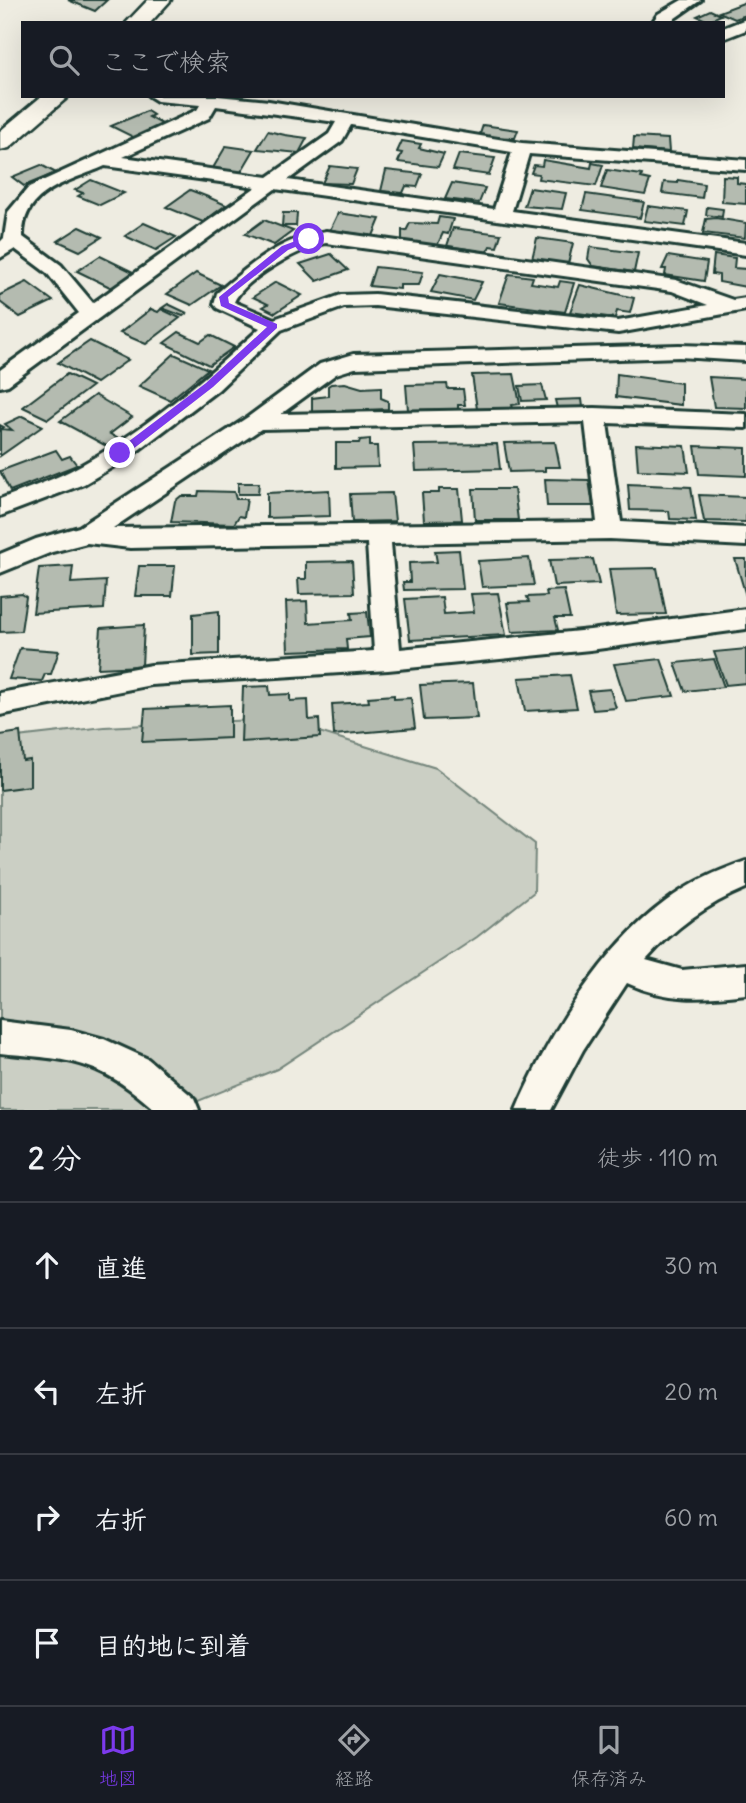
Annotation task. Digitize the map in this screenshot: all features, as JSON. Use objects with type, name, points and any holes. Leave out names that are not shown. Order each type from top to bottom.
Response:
[{"type":"main road","points":[[138,21],[160,0]]},
{"type":"main road","points":[[0,143],[55,98]]},
{"type":"street","points":[[661,21],[663,17],[693,0]]},
{"type":"street","points":[[725,33],[746,24]]},
{"type":"street","points":[[184,98],[269,106],[345,121],[522,148],[746,165]]},
{"type":"street","points":[[91,314],[54,269],[7,246],[13,217],[22,201],[35,191],[203,114],[212,100]]},
{"type":"street","points":[[0,380],[336,137],[345,121]]},
{"type":"street","points":[[501,216],[522,148]]},
{"type":"street","points":[[103,160],[746,249]]},
{"type":"street","points":[[274,326],[236,312],[224,304],[224,297],[285,248],[309,239],[326,237],[676,286],[740,305]]},
{"type":"street","points":[[0,508],[76,478],[120,453],[210,385],[274,326],[316,309],[352,300],[374,300],[618,327],[740,305]]},
{"type":"street","points":[[0,564],[45,545],[87,534],[256,422],[328,369],[354,361],[679,351],[746,354]]},
{"type":"street","points":[[256,422],[595,415],[746,421]]},
{"type":"street","points":[[595,415],[610,530]]},
{"type":"street","points":[[87,534],[130,539],[610,530],[746,537]]},
{"type":"street","points":[[379,534],[388,660]]},
{"type":"street","points":[[0,704],[150,675],[388,660],[590,640],[746,619]]},
{"type":"street","points":[[533,1110],[607,984],[639,944],[680,910],[725,881],[746,874]]},
{"type":"street","points":[[623,964],[649,981],[679,986],[746,979]]},
{"type":"street","points":[[0,1037],[101,1051],[137,1072],[182,1110]]},
{"type":"shaded area","points":[[277,719],[436,768],[535,844],[534,892],[477,937],[277,1069],[176,1110],[0,1110],[0,739],[104,727]]},
{"type":"building","points":[[68,0],[107,0],[95,11]]},
{"type":"building","points":[[746,2],[746,15],[735,19],[719,12]]},
{"type":"building","points":[[710,10],[721,15],[708,21],[697,16]]},
{"type":"building","points":[[147,111],[153,115],[149,117],[164,125],[135,138],[111,126]]},
{"type":"building","points":[[483,125],[518,130],[515,138],[488,137],[480,134]]},
{"type":"building","points":[[268,131],[307,138],[299,153],[257,149]]},
{"type":"building","points":[[634,137],[668,139],[669,152],[633,149]]},
{"type":"building","points":[[402,141],[421,144],[419,148],[444,154],[438,167],[398,162],[402,153],[397,152]]},
{"type":"building","points":[[226,146],[254,150],[241,172],[213,168]]},
{"type":"building","points":[[459,154],[495,158],[489,175],[453,170]]},
{"type":"building","points":[[543,160],[591,168],[592,163],[603,165],[596,186],[538,179],[539,174],[531,173],[534,165],[542,166]]},
{"type":"building","points":[[41,165],[56,173],[24,186],[12,177]]},
{"type":"building","points":[[330,166],[357,169],[351,184],[322,183]]},
{"type":"building","points":[[386,170],[422,174],[417,187],[406,186],[403,193],[381,191]]},
{"type":"building","points":[[607,170],[642,175],[641,178],[650,180],[645,195],[601,188]]},
{"type":"building","points":[[723,176],[737,177],[737,183],[746,184],[746,204],[722,202]]},
{"type":"building","points":[[91,180],[124,193],[100,205],[78,196],[83,193],[75,190]]},
{"type":"building","points":[[678,180],[704,184],[702,198],[662,193],[664,182],[678,183]]},
{"type":"building","points":[[452,183],[485,188],[479,203],[445,199]]},
{"type":"building","points":[[530,188],[566,193],[562,209],[524,206]]},
{"type":"building","points":[[190,190],[226,205],[203,222],[166,207]]},
{"type":"building","points":[[586,194],[644,202],[640,218],[582,210]]},
{"type":"building","points":[[648,206],[688,211],[685,226],[644,221]]},
{"type":"building","points":[[707,207],[723,209],[722,217],[706,215]]},
{"type":"building","points":[[283,213],[297,213],[296,226],[282,226]]},
{"type":"building","points":[[338,213],[380,219],[373,236],[330,230]]},
{"type":"building","points":[[439,217],[453,219],[448,234],[443,233],[437,246],[402,241],[402,230],[406,231],[410,223],[437,224]]},
{"type":"building","points":[[706,219],[746,223],[745,238],[703,233]]},
{"type":"building","points":[[264,220],[293,231],[274,245],[245,234]]},
{"type":"building","points":[[144,223],[176,237],[156,250],[125,236]]},
{"type":"building","points":[[80,227],[102,237],[80,251],[58,241]]},
{"type":"building","points":[[453,228],[501,234],[497,247],[490,246],[487,252],[447,246]]},
{"type":"building","points":[[537,238],[573,243],[568,264],[532,259]]},
{"type":"building","points":[[590,247],[638,253],[634,272],[593,266],[588,259]]},
{"type":"building","points":[[331,254],[348,270],[317,281],[300,264]]},
{"type":"building","points":[[714,255],[735,258],[734,268],[746,269],[746,287],[719,282],[719,275],[712,274]]},
{"type":"building","points":[[100,256],[135,273],[112,288],[77,271]]},
{"type":"building","points":[[668,256],[707,262],[704,281],[665,275],[666,269],[662,269]]},
{"type":"building","points":[[375,267],[423,272],[419,285],[400,285],[400,289],[369,286]]},
{"type":"building","points":[[196,273],[221,285],[192,305],[167,294]]},
{"type":"building","points":[[440,274],[482,282],[473,300],[431,292]]},
{"type":"building","points":[[509,274],[533,277],[531,283],[558,287],[560,281],[574,283],[565,312],[499,303]]},
{"type":"building","points":[[27,282],[53,301],[20,317],[0,302],[0,295]]},
{"type":"building","points":[[276,282],[302,295],[275,313],[263,307],[268,304],[253,297]]},
{"type":"building","points":[[580,285],[634,298],[630,313],[617,311],[615,318],[570,312]]},
{"type":"building","points":[[168,304],[187,313],[183,316],[162,308]]},
{"type":"building","points":[[151,309],[158,312],[161,309],[180,318],[146,344],[120,333]]},
{"type":"building","points":[[179,332],[200,342],[210,335],[234,347],[209,365],[164,343]]},
{"type":"building","points":[[90,341],[128,360],[96,383],[58,363]]},
{"type":"building","points":[[174,354],[208,369],[170,400],[139,386]]},
{"type":"building","points":[[67,374],[92,386],[48,419],[23,407]]},
{"type":"building","points":[[514,374],[520,404],[512,405],[513,408],[477,409],[472,375]]},
{"type":"building","points":[[617,374],[681,383],[681,405],[616,397]]},
{"type":"building","points":[[709,377],[746,379],[746,408],[714,407]]},
{"type":"building","points":[[345,383],[362,388],[381,387],[381,398],[388,401],[388,409],[312,412],[312,398],[328,396],[328,386],[331,384]]},
{"type":"building","points":[[447,384],[448,389],[463,389],[465,405],[458,405],[458,409],[408,410],[406,385]]},
{"type":"building","points":[[542,385],[546,400],[522,401],[519,386]]},
{"type":"building","points":[[95,395],[132,417],[110,434],[122,441],[112,449],[60,421]]},
{"type":"building","points":[[582,399],[583,407],[557,408],[555,400]]},
{"type":"building","points":[[22,416],[43,426],[0,456],[0,425],[4,427],[1,429],[12,430],[5,424]]},
{"type":"building","points":[[370,439],[370,446],[377,446],[378,467],[336,468],[336,443],[359,443],[360,440]]},
{"type":"building","points":[[555,442],[560,467],[545,467],[545,471],[509,472],[504,443]]},
{"type":"building","points":[[497,444],[500,469],[416,471],[414,445]]},
{"type":"building","points":[[636,444],[685,446],[689,472],[638,470]]},
{"type":"building","points":[[695,446],[746,448],[746,476],[699,474]]},
{"type":"building","points":[[56,450],[62,459],[70,456],[77,465],[10,491],[0,471]]},
{"type":"building","points":[[545,479],[589,480],[593,506],[547,506]]},
{"type":"building","points":[[238,483],[259,483],[258,494],[238,494]]},
{"type":"building","points":[[628,484],[691,487],[696,520],[670,519],[669,511],[630,510]]},
{"type":"building","points":[[439,489],[459,489],[462,520],[424,521],[422,493],[439,493]]},
{"type":"building","points":[[473,489],[514,489],[518,520],[475,520]]},
{"type":"building","points":[[329,490],[330,516],[267,518],[267,493]]},
{"type":"building","points":[[199,491],[234,492],[236,499],[247,499],[244,517],[239,516],[234,524],[171,522],[175,501],[181,496],[198,496]]},
{"type":"building","points":[[392,493],[395,521],[352,522],[350,494]]},
{"type":"building","points":[[699,495],[746,497],[746,522],[704,521]]},
{"type":"building","points":[[459,550],[463,589],[404,590],[403,582],[410,582],[409,563],[437,562],[435,551]]},
{"type":"building","points":[[529,558],[534,585],[482,587],[478,561]]},
{"type":"building","points":[[593,559],[599,584],[554,586],[549,560]]},
{"type":"building","points":[[735,559],[746,559],[746,596]]},
{"type":"building","points":[[352,561],[354,593],[299,594],[298,579],[306,579],[306,562]]},
{"type":"building","points":[[73,566],[71,583],[106,581],[104,609],[33,613],[39,568]]},
{"type":"building","points":[[139,566],[175,566],[172,596],[135,596]]},
{"type":"building","points":[[657,568],[666,614],[616,615],[609,569]]},
{"type":"building","points":[[564,590],[570,618],[555,618],[558,630],[512,632],[507,603],[529,602],[527,597],[547,596],[546,591]]},
{"type":"building","points":[[498,593],[506,635],[410,640],[405,599],[442,597],[444,614],[474,612],[471,594]]},
{"type":"building","points":[[22,594],[26,597],[21,631],[0,632],[0,596]]},
{"type":"building","points":[[307,601],[308,623],[352,620],[351,613],[367,612],[370,637],[346,639],[347,649],[288,651],[286,602]]},
{"type":"building","points":[[219,611],[219,654],[193,655],[193,614]]},
{"type":"building","points":[[144,625],[142,666],[98,668],[101,628]]},
{"type":"building","points":[[20,648],[59,651],[51,674],[45,674],[42,681],[9,679]]},
{"type":"building","points":[[746,649],[746,683],[726,685],[714,652]]},
{"type":"building","points":[[661,659],[674,696],[626,701],[614,664]]},
{"type":"building","points":[[714,659],[724,687],[685,691],[675,663]]},
{"type":"building","points":[[570,675],[577,708],[525,711],[519,678]]},
{"type":"building","points":[[473,683],[477,718],[424,720],[420,685]]},
{"type":"building","points":[[269,686],[270,695],[290,694],[290,701],[308,700],[309,720],[319,719],[320,737],[241,742],[243,687]]},
{"type":"building","points":[[610,689],[616,708],[593,710],[588,691]]},
{"type":"building","points":[[394,695],[394,699],[411,698],[415,728],[334,735],[332,704],[369,702],[368,697]]},
{"type":"building","points":[[230,705],[230,738],[142,742],[145,709]]},
{"type":"building","points":[[20,732],[23,761],[30,760],[30,786],[0,790],[0,735]]},
{"type":"route","points":[[120,453],[210,385],[274,326],[236,312],[224,304],[224,297],[285,248],[309,239]]}]
